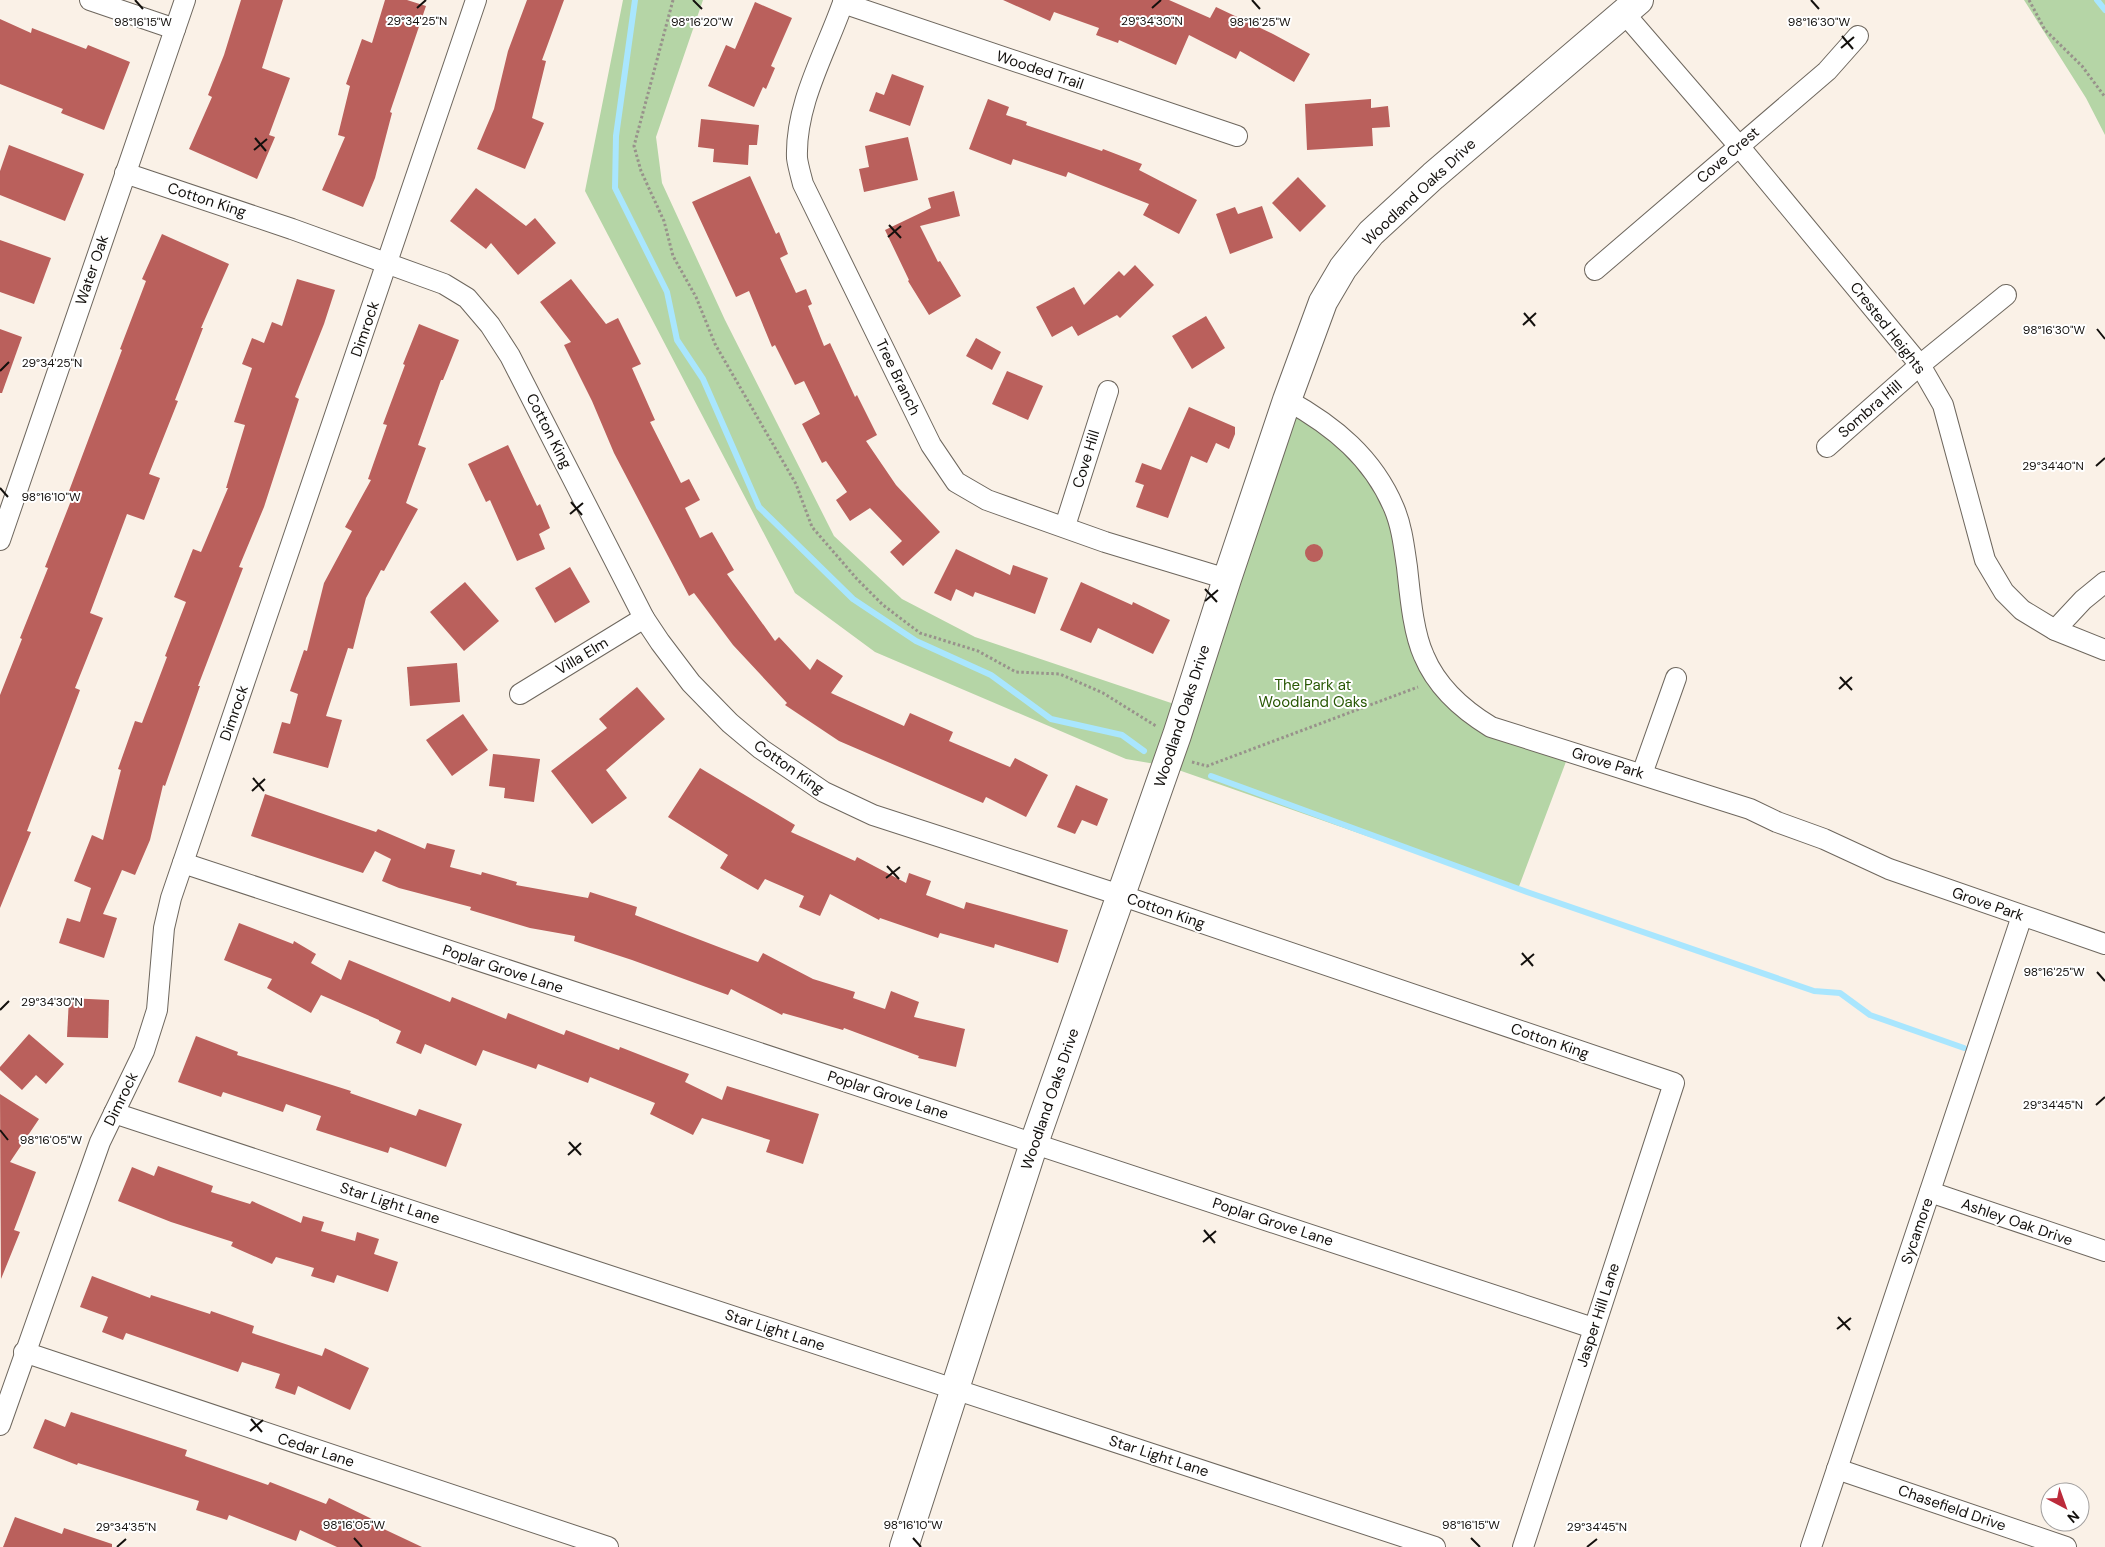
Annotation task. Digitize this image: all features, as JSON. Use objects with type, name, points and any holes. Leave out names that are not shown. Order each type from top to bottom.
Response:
[{"type":"street","points":[[90,0],[174,29]]},
{"type":"street","name":"Water Oak","points":[[0,540],[185,0]]},
{"type":"street","name":"Dimrock","points":[[0,1425],[24,1352],[100,1142],[144,1051],[157,1010],[164,928],[171,898],[476,0]]},
{"type":"street","name":"Wooded Trail","points":[[844,2],[1237,136]]},
{"type":"street","name":"Tree Branch","points":[[844,2],[810,86],[799,133],[797,159],[803,184],[931,445],[956,482],[987,500],[1065,526],[1105,542],[1227,579]]},
{"type":"street","name":"Woodland Oaks Drive","points":[[904,1547],[1034,1143],[1173,746],[1287,400],[1323,302],[1343,268],[1371,233],[1433,176],[1632,6]]},
{"type":"street","name":"Crested Heights","points":[[1632,6],[1738,145],[1920,365],[1943,406],[1985,560],[2004,592],[2022,610],[2055,630],[2105,650]]},
{"type":"street","name":"Cove Crest","points":[[1595,270],[1738,145],[1827,71],[1858,36]]},
{"type":"street","name":"Cotton King","points":[[126,173],[387,263],[444,284],[467,298],[490,325],[510,356],[644,618],[660,642],[691,683],[730,723],[761,750],[824,792],[873,815],[1120,895],[1674,1083]]},
{"type":"street","name":"Sombra Hill","points":[[1828,446],[1920,365],[2006,295]]},
{"type":"street","name":"Cove Hill","points":[[1065,526],[1108,391]]},
{"type":"street","name":"Grove Park","points":[[1287,400],[1313,415],[1350,444],[1380,478],[1395,509],[1402,531],[1414,618],[1424,656],[1444,688],[1467,712],[1490,726],[1750,809],[1777,822],[1824,839],[1889,869],[2105,944]]},
{"type":"street","points":[[2055,630],[2083,600],[2105,582]]},
{"type":"street","name":"Villa Elm","points":[[520,694],[644,618]]},
{"type":"street","points":[[1642,774],[1676,678]]},
{"type":"street","name":"Poplar Grove Lane","points":[[183,863],[1593,1328]]},
{"type":"street","name":"Sycamore","points":[[1811,1547],[2022,916]]},
{"type":"street","name":"Jasper Hill Lane","points":[[1523,1547],[1674,1083]]},
{"type":"street","name":"Star Light Lane","points":[[114,1113],[1435,1547]]},
{"type":"street","name":"Ashley Oak Drive","points":[[1930,1192],[2105,1251]]},
{"type":"street","name":"Cedar Lane","points":[[24,1352],[608,1547]]},
{"type":"street","name":"Chasefield Drive","points":[[1837,1469],[2066,1547]]},
{"type":"path","points":[[673,0],[634,146],[641,171],[664,220],[673,256],[696,297],[715,344],[796,484],[812,527],[857,579],[884,605],[920,633],[978,651],[1016,672],[1060,674],[1103,693],[1150,724],[1173,746],[1207,766],[1419,686],[1436,676]]},
{"type":"path","points":[[2029,0],[2045,30],[2082,66],[2105,97]]},
{"type":"green space","name":"The Park at Woodland Oaks","points":[[623,0],[703,0],[656,137],[662,183],[725,320],[834,536],[902,599],[975,637],[1186,708],[1287,400],[1380,478],[1424,656],[1467,712],[1570,751],[1518,889],[1167,766],[1126,759],[875,652],[795,593],[585,191]]},
{"type":"green space","points":[[2024,0],[2105,0],[2105,135],[2086,98]]},
{"type":"building","points":[[241,0],[283,0],[262,68],[290,78],[269,135],[275,137],[257,179],[189,149],[212,97],[208,95],[224,55]]},
{"type":"building","points":[[385,0],[407,0],[426,6],[390,112],[392,113],[375,178],[363,207],[322,190],[345,137],[338,135],[350,86],[346,84],[362,39],[372,43]]},
{"type":"building","points":[[527,0],[564,0],[542,60],[546,61],[532,118],[544,123],[525,169],[477,149],[494,109],[508,51]]},
{"type":"building","points":[[1003,0],[1169,0],[1210,18],[1216,7],[1310,54],[1294,82],[1240,51],[1236,59],[1189,35],[1176,65],[1119,40],[1118,43],[1096,35],[1099,28],[1054,12],[1050,21]]},
{"type":"building","points":[[755,2],[792,18],[771,66],[775,68],[766,89],[763,87],[754,107],[708,86],[726,45],[735,49]]},
{"type":"building","points":[[0,19],[31,33],[32,28],[86,49],[88,45],[130,62],[104,130],[61,113],[63,109],[0,84]]},
{"type":"building","points":[[892,74],[924,86],[910,126],[869,111],[876,92],[884,95]]},
{"type":"building","points":[[988,99],[1009,107],[1006,115],[1027,122],[1026,125],[1102,151],[1103,149],[1142,164],[1139,170],[1197,200],[1179,234],[1143,215],[1149,204],[1068,172],[1066,177],[1013,159],[1011,165],[969,149]]},
{"type":"building","points":[[1371,99],[1371,108],[1388,106],[1390,127],[1372,128],[1373,146],[1307,150],[1305,104]]},
{"type":"building","points":[[701,119],[759,125],[757,145],[749,145],[748,165],[713,162],[714,149],[698,147]]},
{"type":"building","points":[[908,137],[918,180],[864,192],[859,169],[869,167],[865,146]]},
{"type":"building","points":[[9,145],[84,174],[65,221],[0,195],[0,171]]},
{"type":"building","points":[[750,176],[776,234],[779,232],[788,254],[780,258],[796,293],[806,289],[812,304],[808,306],[824,346],[830,343],[855,397],[857,395],[877,435],[866,441],[896,485],[940,532],[903,566],[890,552],[902,541],[870,508],[850,521],[836,500],[847,492],[826,461],[822,463],[802,424],[820,414],[804,381],[795,385],[775,345],[772,347],[749,291],[736,297],[692,202]]},
{"type":"building","points":[[1298,177],[1326,206],[1300,232],[1272,203]]},
{"type":"building","points":[[476,188],[526,226],[535,218],[556,243],[518,275],[491,243],[486,249],[450,221]]},
{"type":"building","points":[[954,191],[960,216],[920,226],[938,262],[940,261],[961,296],[929,315],[908,281],[885,230],[931,208],[928,198]]},
{"type":"building","points":[[1262,206],[1273,238],[1230,254],[1216,214],[1235,207],[1238,214]]},
{"type":"building","points":[[162,234],[229,264],[201,328],[203,328],[175,400],[178,401],[149,474],[160,478],[144,520],[127,514],[90,613],[103,618],[75,688],[80,690],[27,831],[31,832],[0,908],[0,695],[48,568],[45,567],[74,493],[69,491],[146,281],[142,279]]},
{"type":"building","points":[[0,240],[51,258],[34,304],[0,292]]},
{"type":"building","points":[[1135,265],[1154,285],[1120,318],[1117,315],[1078,336],[1072,326],[1052,337],[1036,307],[1074,287],[1084,305],[1119,271],[1124,276]]},
{"type":"building","points":[[297,279],[335,290],[324,324],[295,397],[299,399],[264,507],[239,567],[243,568],[198,686],[200,686],[165,786],[163,785],[150,840],[135,875],[122,870],[103,914],[117,918],[104,958],[59,943],[67,918],[80,922],[91,888],[74,881],[92,835],[103,840],[121,770],[118,769],[135,721],[142,723],[186,602],[174,597],[193,549],[201,552],[228,488],[226,488],[245,425],[234,422],[252,368],[242,364],[252,338],[264,343],[272,322],[282,326]]},
{"type":"building","points":[[571,279],[606,324],[618,318],[641,364],[632,368],[655,420],[650,422],[681,483],[689,479],[700,500],[685,508],[700,538],[712,532],[734,570],[727,574],[775,641],[779,637],[810,670],[817,659],[843,676],[831,693],[904,726],[910,713],[953,732],[949,741],[1010,767],[1015,758],[1048,775],[1026,817],[986,797],[983,803],[839,741],[785,705],[787,703],[733,645],[694,593],[689,596],[614,453],[592,401],[564,345],[571,342],[540,302]]},
{"type":"building","points":[[1206,316],[1225,348],[1192,369],[1172,336]]},
{"type":"building","points":[[419,324],[459,340],[443,380],[441,380],[418,445],[426,448],[406,503],[418,509],[384,571],[381,570],[366,598],[353,649],[348,648],[326,716],[342,720],[328,768],[273,753],[282,722],[290,724],[298,694],[290,691],[304,650],[307,651],[324,583],[352,531],[345,527],[371,480],[368,479],[387,425],[383,424],[405,365],[403,364]]},
{"type":"building","points":[[0,329],[22,337],[2,393],[0,393]]},
{"type":"building","points":[[976,338],[1001,352],[992,370],[966,356]]},
{"type":"building","points":[[1007,371],[1043,386],[1028,420],[992,404]]},
{"type":"building","points":[[1189,407],[1235,427],[1235,434],[1229,449],[1216,443],[1207,463],[1191,456],[1168,518],[1136,507],[1144,485],[1135,482],[1142,463],[1161,470]]},
{"type":"building","points":[[508,445],[537,506],[540,504],[550,528],[539,534],[545,549],[517,561],[490,500],[486,502],[468,464]]},
{"type":"building","points":[[1314,544],[1320,547],[1323,553],[1320,559],[1314,562],[1308,559],[1305,553],[1308,547]]},
{"type":"building","points":[[956,549],[1010,575],[1013,565],[1048,578],[1035,614],[975,592],[973,597],[956,589],[951,601],[934,593]]},
{"type":"building","points":[[570,567],[590,602],[555,623],[535,588]]},
{"type":"building","points":[[465,582],[499,621],[464,651],[430,612]]},
{"type":"building","points":[[1081,582],[1132,605],[1133,602],[1170,620],[1153,654],[1098,628],[1091,643],[1060,630]]},
{"type":"building","points":[[457,663],[460,702],[410,706],[407,667]]},
{"type":"building","points":[[637,687],[665,719],[606,770],[627,798],[592,824],[551,771],[607,728],[599,719]]},
{"type":"building","points":[[463,714],[488,750],[452,776],[426,740]]},
{"type":"building","points":[[493,754],[540,759],[534,802],[504,798],[505,788],[489,786]]},
{"type":"building","points":[[700,768],[795,825],[791,832],[855,861],[857,857],[906,883],[909,873],[931,881],[926,895],[964,909],[966,902],[1068,930],[1058,963],[995,944],[994,948],[940,933],[938,938],[880,918],[879,920],[830,894],[820,916],[799,907],[804,896],[765,879],[758,890],[720,868],[728,855],[668,817]]},
{"type":"building","points":[[1076,785],[1108,799],[1097,826],[1082,820],[1075,834],[1057,827]]},
{"type":"building","points":[[265,794],[376,832],[378,829],[425,849],[427,843],[455,850],[450,867],[481,875],[482,872],[517,882],[516,885],[588,898],[590,892],[637,907],[635,915],[758,962],[763,953],[813,979],[855,992],[853,998],[885,1009],[891,991],[919,1002],[914,1017],[965,1029],[956,1067],[918,1058],[919,1056],[844,1028],[843,1030],[783,1013],[782,1015],[731,989],[728,995],[574,941],[575,936],[530,928],[470,910],[471,907],[399,888],[382,881],[391,859],[375,851],[363,873],[251,836]]},
{"type":"building","points":[[239,923],[293,944],[294,941],[316,954],[311,963],[341,980],[349,960],[450,1002],[452,997],[506,1019],[508,1013],[564,1035],[566,1030],[619,1050],[620,1047],[689,1074],[685,1082],[722,1100],[727,1086],[819,1114],[803,1164],[766,1152],[770,1140],[702,1118],[693,1135],[650,1114],[655,1103],[590,1077],[588,1083],[538,1064],[536,1069],[483,1050],[476,1066],[425,1044],[421,1054],[396,1043],[401,1031],[321,995],[311,1013],[267,988],[272,979],[224,960]]},
{"type":"building","points":[[69,998],[109,1000],[108,1038],[67,1037]]},
{"type":"building","points":[[29,1034],[64,1064],[46,1084],[36,1075],[22,1090],[0,1070],[0,1067]]},
{"type":"building","points":[[196,1036],[238,1052],[237,1055],[351,1091],[350,1093],[416,1116],[419,1109],[462,1124],[446,1167],[390,1147],[388,1153],[316,1130],[321,1116],[286,1104],[283,1112],[223,1092],[221,1097],[178,1082]]},
{"type":"building","points":[[0,1094],[39,1119],[10,1162],[36,1172],[14,1230],[20,1232],[1,1279]]},
{"type":"building","points":[[158,1166],[213,1186],[211,1192],[250,1204],[252,1201],[301,1223],[303,1216],[324,1222],[321,1231],[355,1241],[357,1232],[379,1239],[374,1254],[398,1262],[388,1292],[337,1275],[334,1283],[311,1276],[314,1268],[276,1257],[272,1264],[231,1246],[233,1242],[171,1222],[118,1201],[132,1167],[154,1176]]},
{"type":"building","points":[[92,1276],[150,1298],[151,1295],[210,1314],[211,1311],[254,1326],[252,1333],[322,1356],[325,1348],[369,1368],[350,1410],[298,1386],[295,1395],[275,1388],[280,1374],[242,1362],[238,1372],[126,1333],[123,1340],[102,1332],[108,1317],[80,1307]]},
{"type":"building","points":[[71,1412],[187,1450],[185,1456],[268,1485],[270,1482],[326,1504],[329,1498],[372,1519],[371,1523],[422,1547],[337,1547],[300,1530],[296,1541],[229,1515],[227,1520],[196,1510],[199,1501],[78,1463],[77,1465],[33,1448],[45,1419],[65,1427]]},
{"type":"building","points":[[15,1517],[62,1534],[64,1528],[112,1544],[112,1547],[3,1547]]},
{"type":"waterway","points":[[635,0],[616,136],[615,188],[667,292],[677,340],[703,379],[759,507],[853,599],[916,641],[991,675],[1051,719],[1122,735],[1144,751]]},
{"type":"waterway","points":[[2097,0],[2105,10]]},
{"type":"waterway","points":[[1211,776],[1527,892],[1814,991],[1840,993],[1870,1015],[1964,1048]]}]
